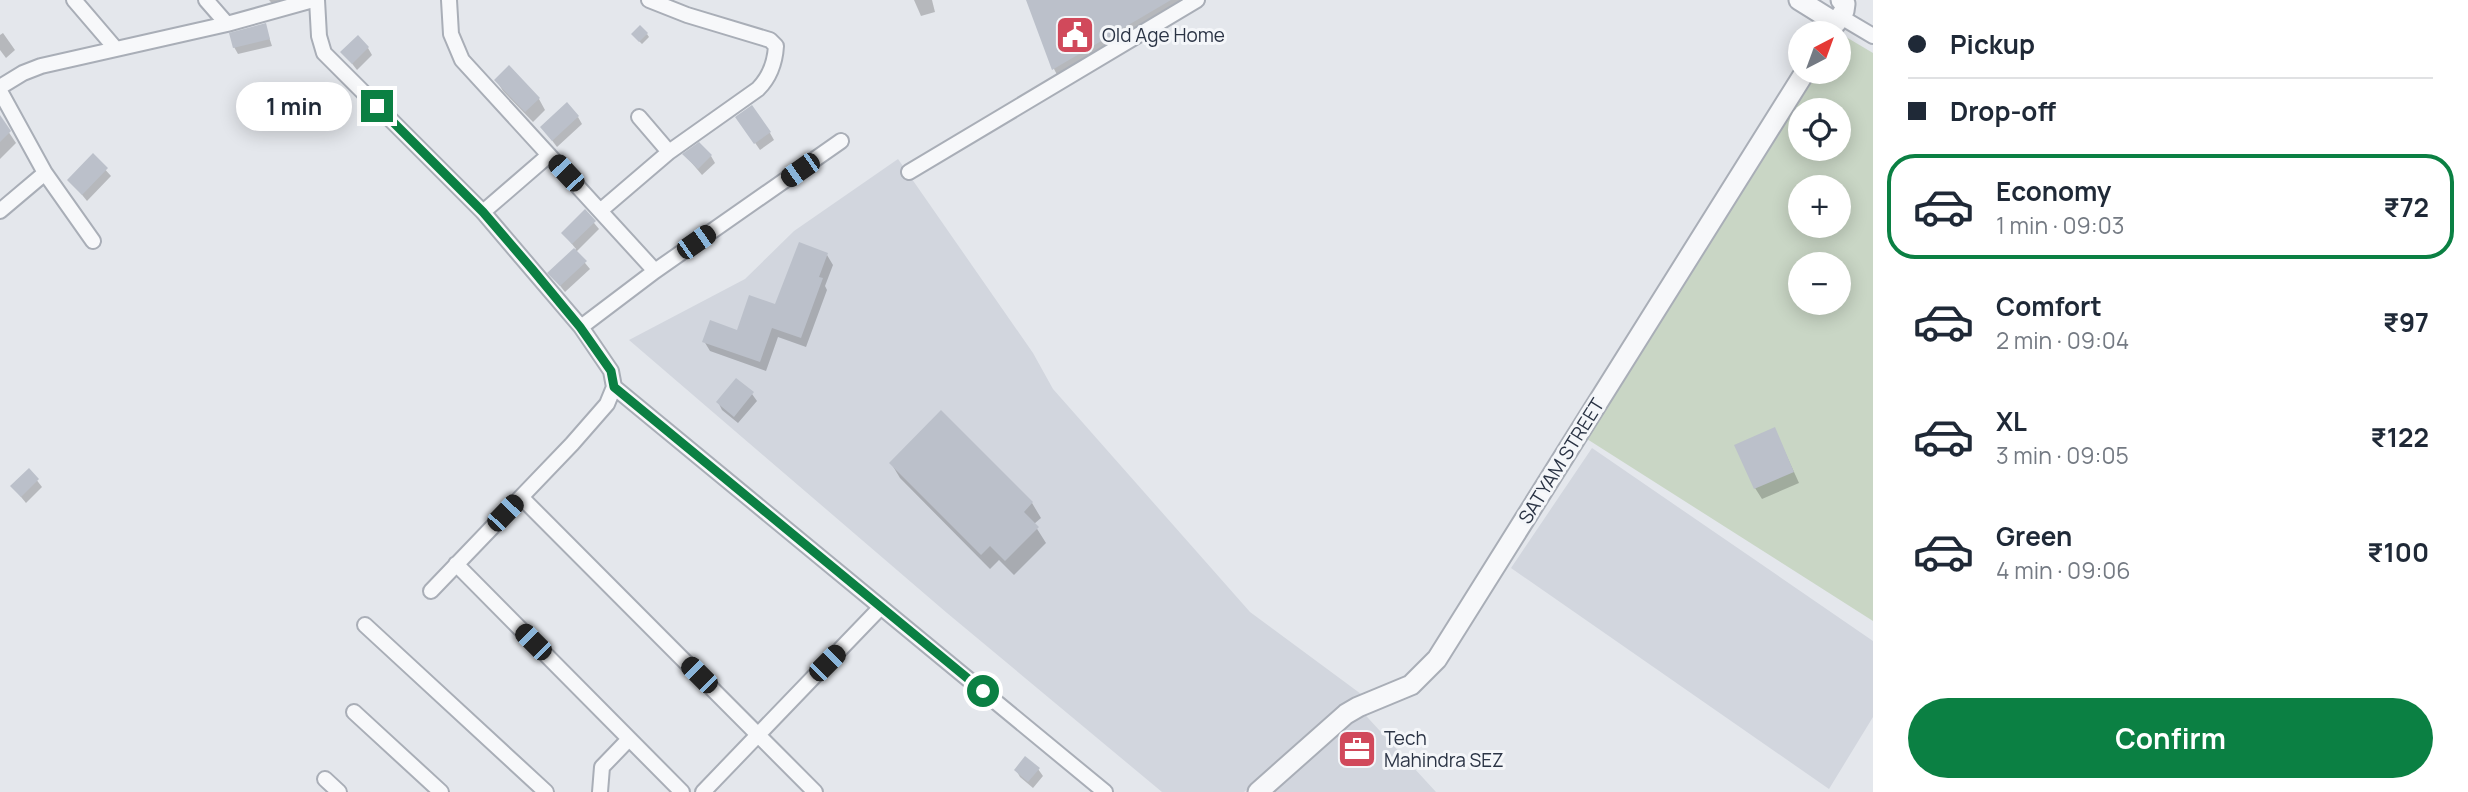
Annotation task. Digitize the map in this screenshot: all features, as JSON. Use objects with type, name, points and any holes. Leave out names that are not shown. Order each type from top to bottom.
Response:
[{"type":"street","points":[[74,0],[116,49]]},
{"type":"street","points":[[206,0],[227,24]]},
{"type":"street","points":[[93,241],[45,173],[0,89],[23,73],[41,66],[227,24],[315,0],[324,53],[483,212],[580,327],[611,371],[614,387],[607,404],[522,497],[431,590]]},
{"type":"street","points":[[449,0],[451,34],[462,60],[655,271]]},
{"type":"street","points":[[600,211],[669,152],[758,89],[769,75],[776,46],[770,40],[687,15],[649,0]]},
{"type":"street","points":[[909,172],[1197,0]]},
{"type":"street","points":[[1799,0],[1873,36]]},
{"type":"street","name":"SATYAM STREET","points":[[1258,792],[1346,714],[1411,685],[1437,659],[1797,84]]},
{"type":"street","points":[[639,117],[669,152]]},
{"type":"street","points":[[580,327],[841,141]]},
{"type":"street","points":[[483,212],[549,155]]},
{"type":"street","points":[[0,211],[45,173]]},
{"type":"street","points":[[614,387],[1105,792]]},
{"type":"street","points":[[522,497],[815,792]]},
{"type":"street","points":[[456,564],[682,792]]},
{"type":"street","points":[[703,792],[881,607]]},
{"type":"street","points":[[365,625],[546,792]]},
{"type":"street","points":[[354,712],[441,792]]},
{"type":"street","points":[[600,792],[602,767],[629,739]]},
{"type":"street","points":[[325,779],[339,792]]},
{"type":"shaded area","points":[[898,159],[1033,353],[1053,389],[1250,612],[1361,694],[1244,792],[1162,792],[947,613],[629,340],[745,279],[794,231]]},
{"type":"shaded area","points":[[1592,448],[1873,641],[1873,717],[1829,789],[1511,568]]},
{"type":"shaded area","name":"Tech Mahindra SEZ","points":[[1358,707],[1436,792],[1274,792]]},
{"type":"green space","points":[[1852,41],[1873,53],[1873,621],[1587,439],[1788,118],[1788,161],[1851,161],[1851,98],[1801,98],[1809,84],[1852,84]]},
{"type":"building","name":"Old Age Home","points":[[1026,0],[1171,0],[1052,70]]},
{"type":"building","points":[[266,23],[270,39],[233,48],[229,33]]},
{"type":"building","points":[[640,25],[648,33],[639,42],[631,34]]},
{"type":"building","points":[[358,35],[369,47],[352,64],[340,52]]},
{"type":"building","points":[[509,65],[540,98],[525,112],[494,80]]},
{"type":"building","points":[[567,102],[579,116],[552,141],[540,127]]},
{"type":"building","points":[[752,105],[771,132],[754,144],[735,117]]},
{"type":"building","points":[[0,115],[11,131],[0,142]]},
{"type":"building","points":[[699,142],[712,155],[698,169],[682,154]]},
{"type":"building","points":[[93,153],[108,168],[82,195],[67,180]]},
{"type":"building","points":[[585,209],[596,221],[572,244],[561,233]]},
{"type":"building","points":[[799,242],[828,253],[819,277],[823,278],[801,338],[772,328],[760,362],[702,342],[710,320],[737,330],[749,295],[775,304]]},
{"type":"building","points":[[574,248],[587,261],[560,286],[547,273]]},
{"type":"building","points":[[736,378],[754,392],[734,417],[716,402]]},
{"type":"building","points":[[941,410],[1033,502],[1024,512],[1039,527],[1005,561],[990,546],[981,555],[889,463]]},
{"type":"building","points":[[1775,427],[1794,472],[1754,489],[1734,445]]},
{"type":"building","points":[[29,468],[39,479],[21,497],[10,486]]},
{"type":"building","points":[[1025,756],[1040,768],[1028,782],[1014,770]]},
{"type":"place","name":"Old Age Home","points":[[1075,35]]},
{"type":"place","name":"Tech Mahindra SEZ","points":[[1357,749]]},
{"type":"route","points":[[377,106],[483,212],[532,269],[580,327],[611,371],[614,387],[983,691]]}]
